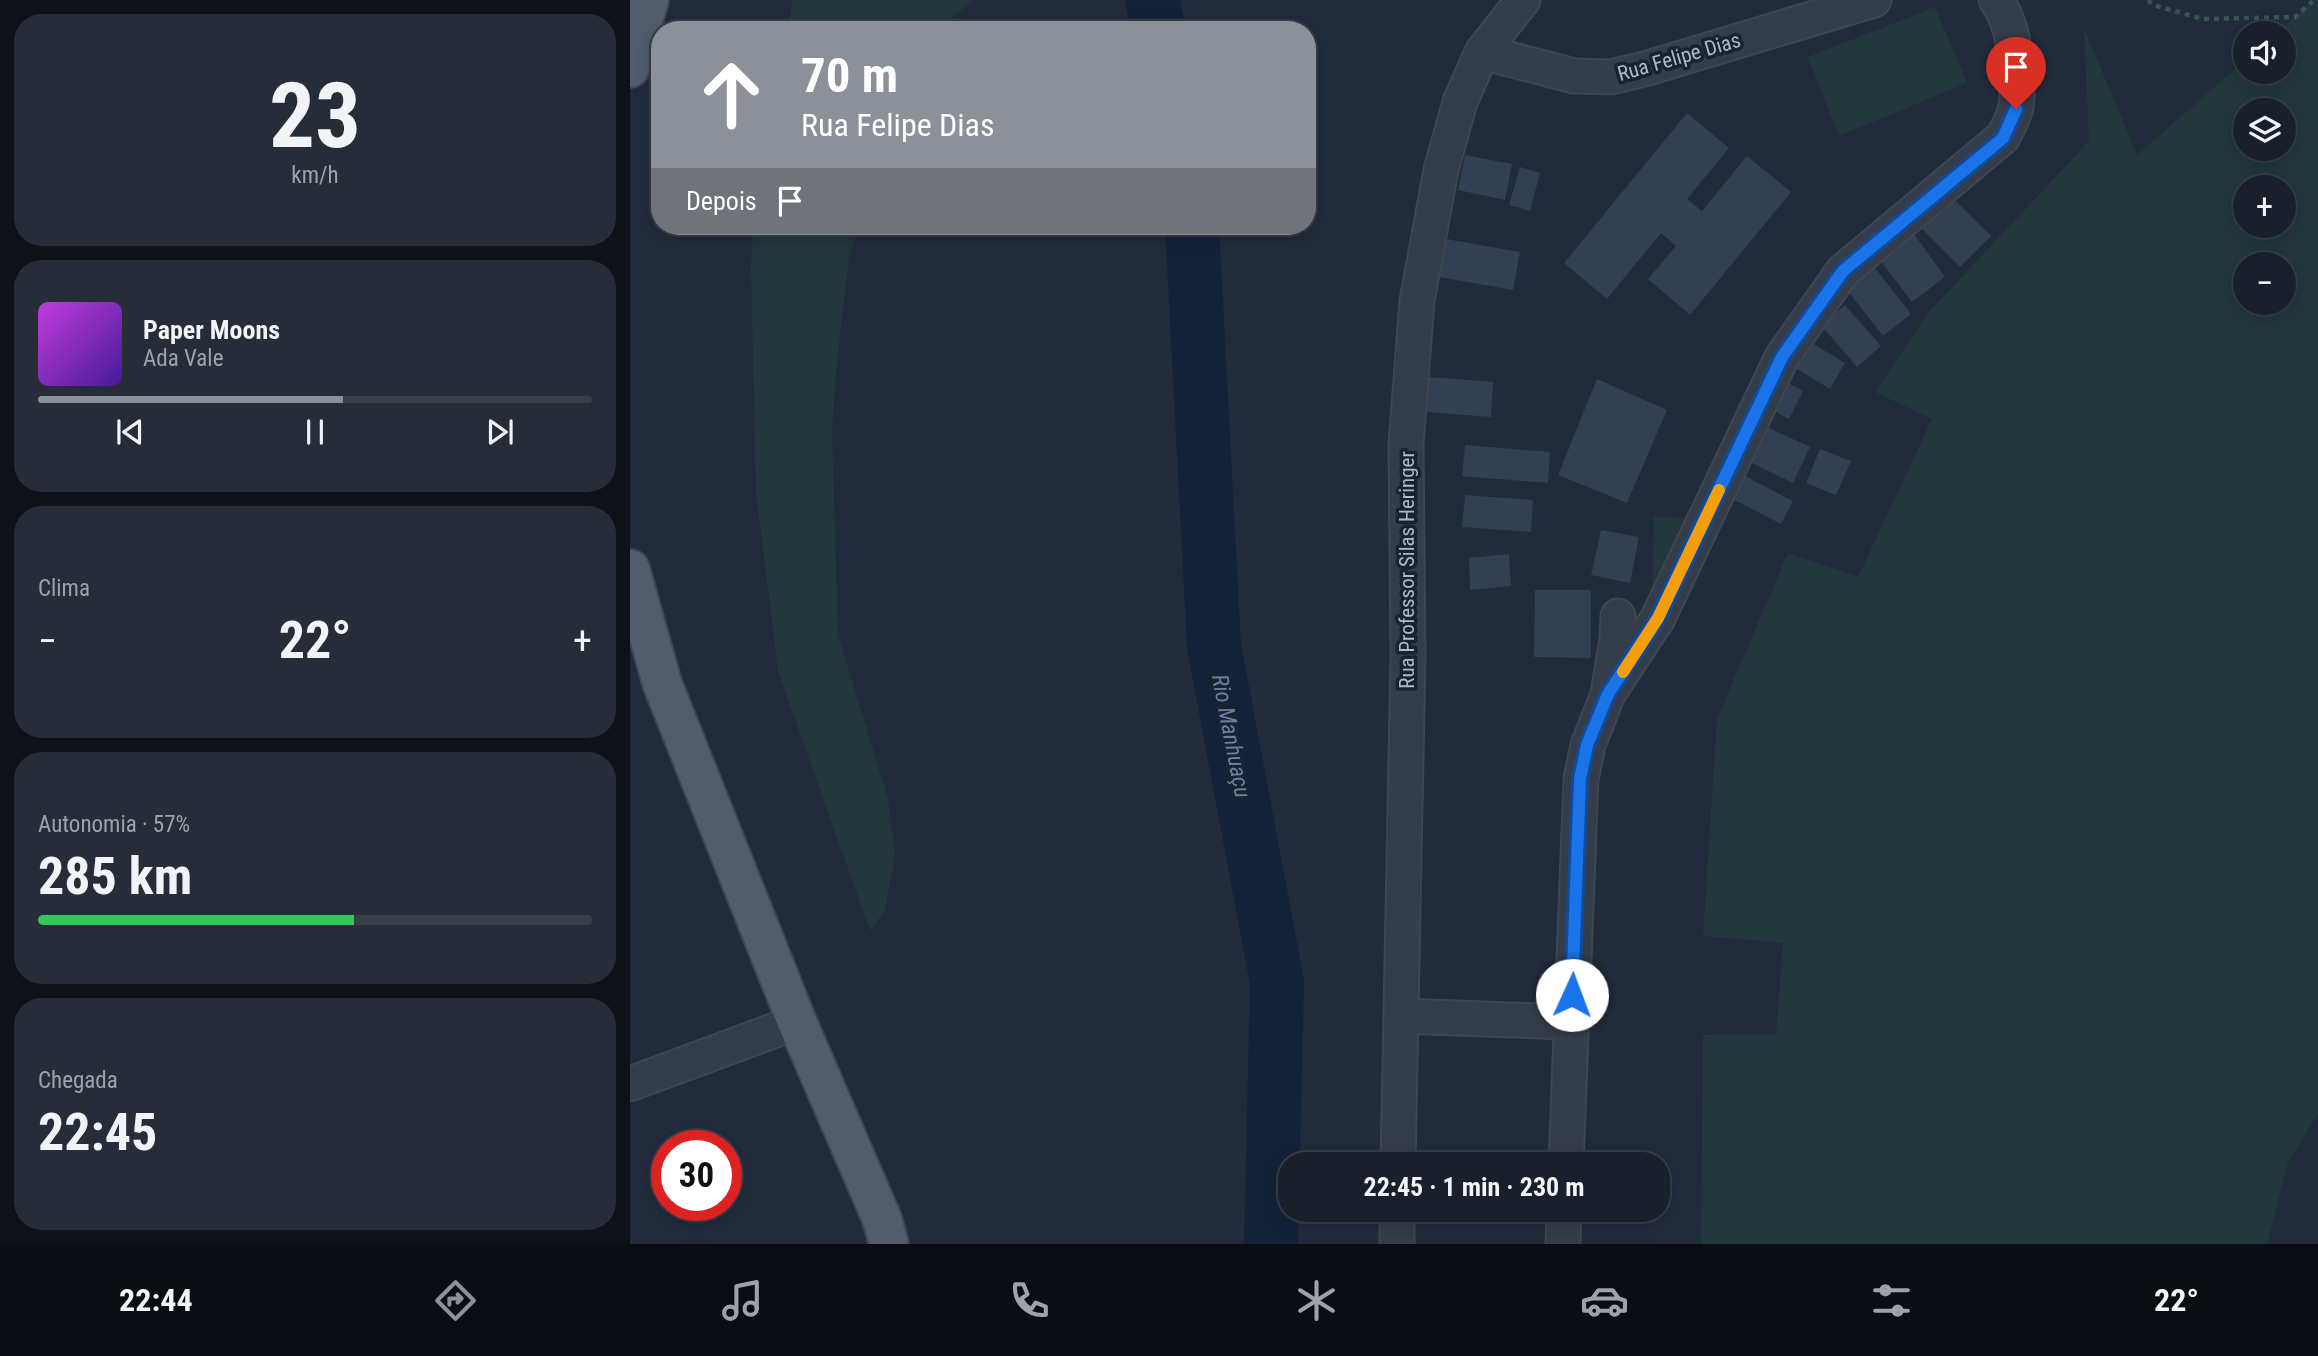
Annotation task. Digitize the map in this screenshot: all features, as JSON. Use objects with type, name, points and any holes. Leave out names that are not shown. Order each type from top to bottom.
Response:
[{"type":"main road","points":[[630,68],[649,0]]},
{"type":"main road","points":[[630,569],[662,683],[889,1244]]},
{"type":"street","name":"Rua Professor Silas Heringer","points":[[1398,1152],[1408,657],[1406,444],[1417,301],[1441,170],[1460,102],[1482,51],[1523,0]]},
{"type":"street","name":"Rua Felipe Dias","points":[[1482,51],[1574,76],[1611,77],[1874,0]]},
{"type":"street","points":[[1566,1152],[1580,779],[1587,745],[1608,694],[1658,618],[1738,447],[1789,346],[1843,271],[2003,138],[2016,109],[2016,70],[2010,31],[1996,0]]},
{"type":"street","points":[[1608,694],[1618,616]]},
{"type":"street","points":[[1401,1016],[1570,1022]]},
{"type":"street","points":[[630,1084],[797,1022]]},
{"type":"street","points":[[1397,1222],[1397,1244]]},
{"type":"street","points":[[1563,1244],[1564,1222]]},
{"type":"path","points":[[2148,0],[2153,5],[2203,19],[2295,17],[2314,0]]},
{"type":"green space","points":[[793,0],[972,0],[949,21],[789,21]]},
{"type":"green space","points":[[2314,0],[2318,0],[2318,1114],[2288,1163],[2267,1244],[1701,1244],[1703,1035],[1776,1034],[1783,943],[1703,936],[1717,719],[1788,553],[1858,577],[1932,419],[1875,392],[1929,312],[2089,141],[2084,28],[2137,155],[2233,71],[2233,84],[2296,84],[2296,21],[2290,21]]},
{"type":"green space","points":[[1935,7],[1967,83],[1839,136],[1808,57]]},
{"type":"green space","points":[[753,235],[856,235],[849,257],[832,432],[838,635],[888,799],[895,855],[885,910],[870,931],[778,671],[756,492]]},
{"type":"green space","points":[[1654,517],[1716,518],[1652,612]]},
{"type":"building","points":[[1687,113],[1729,148],[1687,199],[1702,211],[1747,156],[1791,192],[1690,315],[1648,279],[1676,246],[1661,233],[1607,299],[1564,263]]},
{"type":"building","points":[[1465,155],[1512,164],[1505,200],[1458,190]]},
{"type":"building","points":[[1520,167],[1540,173],[1530,211],[1509,205]]},
{"type":"building","points":[[1950,195],[1991,236],[1960,267],[1919,226]]},
{"type":"building","points":[[1914,234],[1945,277],[1912,302],[1880,260]]},
{"type":"building","points":[[1446,239],[1520,252],[1513,290],[1439,277]]},
{"type":"building","points":[[1875,268],[1911,314],[1883,336],[1847,290]]},
{"type":"building","points":[[1845,305],[1881,346],[1857,367],[1821,325]]},
{"type":"building","points":[[1810,342],[1845,363],[1830,389],[1794,367]]},
{"type":"building","points":[[1429,377],[1493,382],[1491,417],[1426,412]]},
{"type":"building","points":[[1597,379],[1667,410],[1627,503],[1558,475]]},
{"type":"building","points":[[1784,381],[1803,391],[1789,419],[1770,409]]},
{"type":"building","points":[[1761,424],[1810,447],[1793,483],[1744,459]]},
{"type":"building","points":[[1465,445],[1550,452],[1548,483],[1462,476]]},
{"type":"building","points":[[1820,449],[1851,461],[1836,495],[1806,483]]},
{"type":"building","points":[[1739,473],[1793,501],[1781,524],[1727,496]]},
{"type":"building","points":[[1465,495],[1533,500],[1531,532],[1462,527]]},
{"type":"building","points":[[1601,530],[1639,537],[1630,583],[1591,575]]},
{"type":"building","points":[[1509,554],[1511,586],[1470,590],[1469,558]]},
{"type":"building","points":[[1535,590],[1591,590],[1591,658],[1534,657]]},
{"type":"waterway","name":"Rio Manhuaçu","points":[[1152,0],[1157,21]]},
{"type":"waterway","name":"Rio Manhuaçu","points":[[1192,235],[1214,646],[1277,982],[1271,1244]]},
{"type":"slow traffic","points":[[1623,672],[1658,618],[1719,490]]},
{"type":"route","points":[[1572,995],[1580,779],[1587,745],[1608,694],[1658,618],[1782,357],[1843,271],[2003,138],[2016,109]]}]
